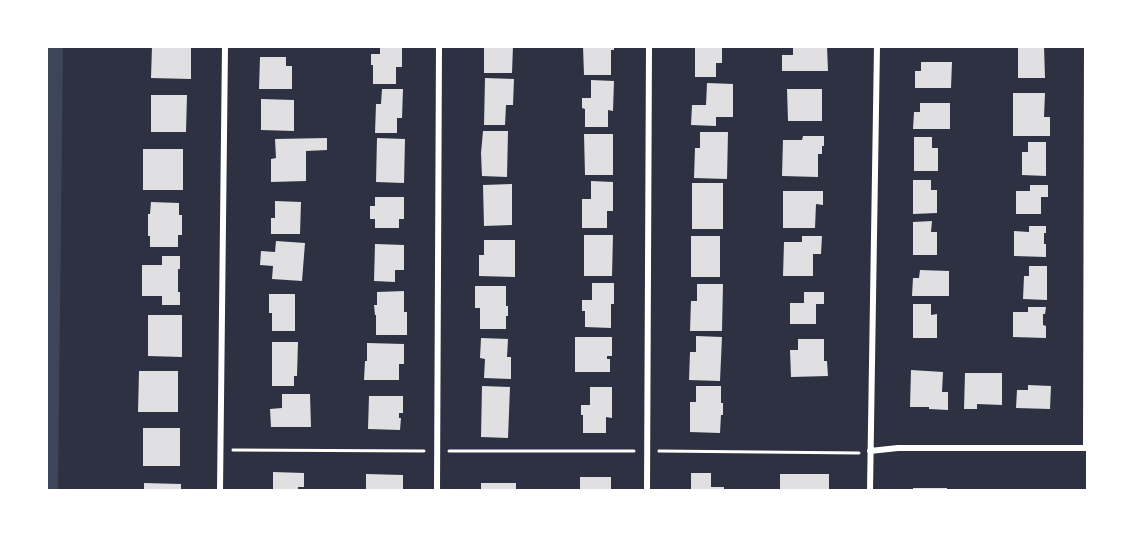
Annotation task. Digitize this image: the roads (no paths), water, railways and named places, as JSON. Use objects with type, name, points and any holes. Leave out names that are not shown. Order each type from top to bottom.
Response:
[{"type":"street","points":[[220,490],[225,46]]},
{"type":"street","points":[[437,490],[439,46]]},
{"type":"street","points":[[646,490],[649,46]]},
{"type":"street","points":[[870,490],[877,46]]},
{"type":"street","points":[[870,451],[898,448],[1087,448],[1087,46]]}]
